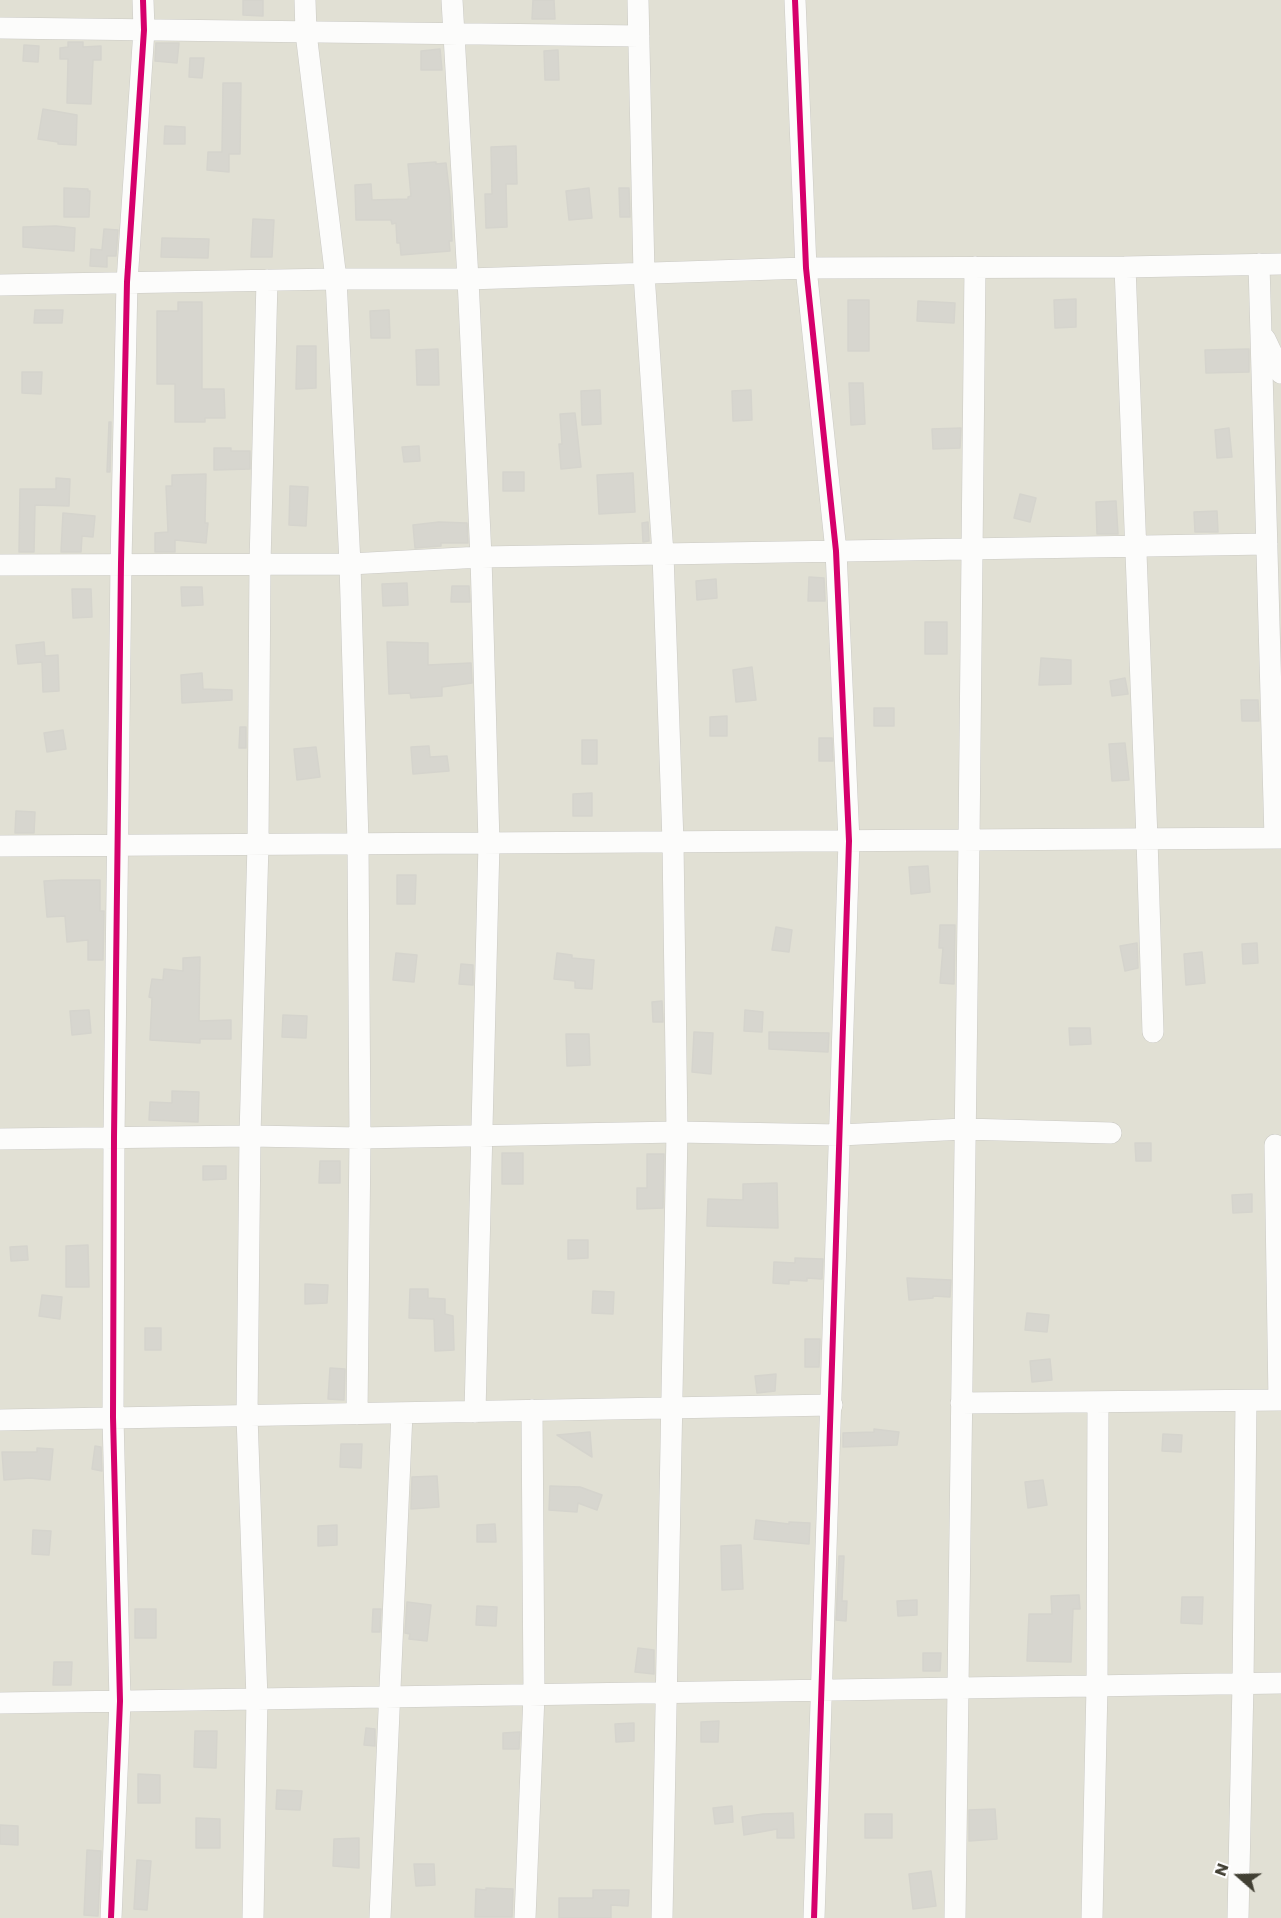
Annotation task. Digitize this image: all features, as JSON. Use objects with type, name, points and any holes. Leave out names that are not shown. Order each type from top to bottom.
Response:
[{"type":"street","points":[[111,1918],[120,1701],[113,1417],[121,563],[128,282],[144,30],[143,0]]},
{"type":"street","points":[[305,0],[306,33],[336,279],[350,564],[358,842],[360,1138],[357,1414]]},
{"type":"street","points":[[452,0],[481,557],[489,843],[475,1412]]},
{"type":"street","points":[[638,0],[644,274],[663,554],[673,842],[677,1132],[662,1918]]},
{"type":"street","points":[[795,0],[806,268],[836,551],[849,841],[814,1918]]},
{"type":"street","points":[[0,28],[639,36]]},
{"type":"street","points":[[0,846],[1278,838],[1259,264]]},
{"type":"street","points":[[0,285],[468,279],[806,268],[1281,264]]},
{"type":"street","points":[[955,1918],[975,267]]},
{"type":"street","points":[[1125,267],[1153,1032]]},
{"type":"street","points":[[253,1918],[256,1699],[247,1416],[250,1136],[258,844],[260,564],[267,280]]},
{"type":"street","points":[[1261,331],[1281,373]]},
{"type":"street","points":[[0,565],[350,564],[481,557],[1267,543]]},
{"type":"street","points":[[0,1139],[250,1136],[360,1138],[677,1132],[840,1135],[964,1129],[1111,1133]]},
{"type":"street","points":[[961,1403],[1280,1400],[1275,1145]]},
{"type":"street","points":[[1238,1918],[1246,1401]]},
{"type":"street","points":[[1092,1918],[1098,1402]]},
{"type":"street","points":[[0,1420],[832,1405]]},
{"type":"street","points":[[525,1918],[534,1695],[532,1410]]},
{"type":"street","points":[[380,1918],[402,1413]]},
{"type":"street","points":[[0,1703],[1281,1683]]},
{"type":"shaded area","points":[[0,0],[1281,0],[1281,1918],[0,1918]]},
{"type":"building","points":[[243,0],[263,0],[263,16],[243,15]]},
{"type":"building","points":[[533,0],[554,0],[555,19],[532,19]]},
{"type":"building","points":[[68,42],[83,42],[83,47],[101,46],[101,60],[93,60],[91,104],[67,103],[68,59],[60,59],[60,48],[68,47]]},
{"type":"building","points":[[156,43],[179,43],[177,63],[155,61]]},
{"type":"building","points":[[24,45],[39,46],[38,62],[23,61]]},
{"type":"building","points":[[440,49],[442,70],[421,70],[421,51]]},
{"type":"building","points":[[558,50],[559,80],[545,80],[544,51]]},
{"type":"building","points":[[190,58],[204,58],[202,78],[189,77]]},
{"type":"building","points":[[223,83],[241,83],[240,154],[229,154],[229,172],[207,170],[208,152],[222,152]]},
{"type":"building","points":[[43,109],[77,115],[76,145],[58,144],[58,142],[38,139]]},
{"type":"building","points":[[165,126],[185,127],[185,144],[164,144]]},
{"type":"building","points":[[516,146],[517,184],[506,184],[507,227],[486,228],[485,194],[492,194],[491,147]]},
{"type":"building","points":[[436,162],[436,164],[446,163],[452,241],[449,241],[450,251],[401,255],[400,243],[397,243],[396,223],[392,224],[391,220],[356,220],[355,185],[371,184],[372,200],[408,199],[411,196],[408,164]]},
{"type":"building","points":[[64,188],[90,191],[89,217],[64,217]]},
{"type":"building","points":[[589,188],[592,218],[569,220],[566,191]]},
{"type":"building","points":[[619,188],[629,188],[630,217],[620,217]]},
{"type":"building","points":[[253,219],[274,220],[272,257],[251,257]]},
{"type":"building","points":[[23,227],[75,228],[74,251],[23,247]]},
{"type":"building","points":[[104,229],[118,230],[116,256],[107,256],[107,267],[90,266],[91,249],[102,250]]},
{"type":"building","points":[[162,238],[209,239],[208,258],[161,257]]},
{"type":"building","points":[[1076,299],[1076,327],[1055,328],[1054,300]]},
{"type":"building","points":[[848,300],[869,300],[869,351],[848,351]]},
{"type":"building","points":[[918,301],[955,303],[954,323],[917,321]]},
{"type":"building","points":[[178,302],[202,302],[202,389],[224,389],[225,418],[205,418],[205,422],[175,422],[175,384],[157,384],[157,311],[178,311]]},
{"type":"building","points":[[35,310],[63,310],[62,323],[34,323]]},
{"type":"building","points":[[389,310],[390,338],[371,338],[370,311]]},
{"type":"building","points":[[297,346],[316,346],[316,388],[296,389]]},
{"type":"building","points":[[438,349],[439,385],[417,385],[416,350]]},
{"type":"building","points":[[1249,349],[1249,372],[1206,373],[1205,350]]},
{"type":"building","points":[[22,372],[42,372],[41,394],[22,393]]},
{"type":"building","points":[[849,383],[863,383],[865,424],[851,425]]},
{"type":"building","points":[[600,390],[601,424],[582,425],[581,391]]},
{"type":"building","points":[[751,390],[752,420],[733,421],[732,391]]},
{"type":"building","points":[[575,413],[581,467],[561,469],[560,414]]},
{"type":"building","points":[[109,422],[111,422],[110,472],[107,472]]},
{"type":"building","points":[[961,428],[960,448],[933,449],[932,429]]},
{"type":"building","points":[[1229,428],[1232,457],[1217,458],[1215,430]]},
{"type":"building","points":[[419,446],[420,461],[404,462],[402,447]]},
{"type":"building","points":[[214,448],[250,451],[250,469],[214,470]]},
{"type":"building","points":[[503,472],[524,472],[524,491],[503,491]]},
{"type":"building","points":[[633,473],[635,512],[599,514],[597,475]]},
{"type":"building","points":[[206,474],[205,523],[208,523],[206,543],[175,540],[175,552],[155,552],[155,533],[168,532],[166,486],[172,486],[172,475]]},
{"type":"building","points":[[56,478],[70,479],[69,506],[35,505],[34,552],[19,552],[20,489],[56,489]]},
{"type":"building","points":[[290,486],[308,487],[306,526],[289,525]]},
{"type":"building","points":[[1020,494],[1036,498],[1030,522],[1014,518]]},
{"type":"building","points":[[1116,501],[1118,534],[1097,534],[1096,502]]},
{"type":"building","points":[[1217,511],[1218,532],[1195,532],[1194,512]]},
{"type":"building","points":[[63,513],[95,516],[93,537],[82,536],[81,552],[61,552]]},
{"type":"building","points":[[439,522],[467,523],[468,543],[441,543],[441,546],[415,548],[413,525]]},
{"type":"building","points":[[648,522],[649,541],[643,542],[642,523]]},
{"type":"building","points":[[809,577],[824,578],[825,601],[808,601]]},
{"type":"building","points":[[716,579],[717,598],[697,600],[696,581]]},
{"type":"building","points":[[407,583],[408,605],[383,606],[382,584]]},
{"type":"building","points":[[452,586],[469,586],[470,602],[451,602]]},
{"type":"building","points":[[181,587],[202,587],[203,605],[182,606]]},
{"type":"building","points":[[72,589],[91,589],[92,617],[73,618]]},
{"type":"building","points":[[925,622],[947,622],[947,654],[925,654]]},
{"type":"building","points":[[44,642],[45,656],[58,655],[59,691],[43,692],[42,662],[18,664],[16,645]]},
{"type":"building","points":[[387,642],[428,643],[428,665],[471,663],[472,683],[442,687],[442,696],[411,698],[410,693],[389,694]]},
{"type":"building","points":[[1041,658],[1071,660],[1071,684],[1039,685]]},
{"type":"building","points":[[752,667],[756,700],[736,702],[733,670]]},
{"type":"building","points":[[202,673],[203,689],[232,690],[232,700],[182,703],[181,675]]},
{"type":"building","points":[[1125,678],[1128,694],[1112,696],[1110,681]]},
{"type":"building","points":[[1241,700],[1258,700],[1259,721],[1242,721]]},
{"type":"building","points":[[874,708],[894,708],[894,726],[874,726]]},
{"type":"building","points":[[727,716],[727,736],[710,736],[710,717]]},
{"type":"building","points":[[240,727],[246,727],[246,748],[239,748]]},
{"type":"building","points":[[63,730],[66,749],[47,752],[44,733]]},
{"type":"building","points":[[819,738],[832,738],[833,761],[819,761]]},
{"type":"building","points":[[582,740],[597,740],[597,764],[582,764]]},
{"type":"building","points":[[1125,743],[1129,780],[1112,781],[1109,744]]},
{"type":"building","points":[[429,746],[430,757],[447,756],[449,771],[413,774],[411,747]]},
{"type":"building","points":[[316,747],[320,777],[297,780],[294,749]]},
{"type":"building","points":[[592,793],[592,816],[573,816],[573,794]]},
{"type":"building","points":[[16,811],[35,812],[34,833],[15,833]]},
{"type":"building","points":[[928,866],[930,892],[911,894],[909,867]]},
{"type":"building","points":[[397,875],[416,875],[415,904],[397,904]]},
{"type":"building","points":[[100,880],[100,911],[104,911],[103,960],[88,960],[88,940],[67,942],[65,916],[47,917],[44,881]]},
{"type":"building","points":[[940,925],[955,925],[954,984],[940,983],[943,948],[939,948]]},
{"type":"building","points":[[776,927],[792,930],[789,952],[772,950]]},
{"type":"building","points":[[1137,943],[1138,968],[1125,971],[1120,946]]},
{"type":"building","points":[[1257,943],[1258,963],[1243,964],[1242,944]]},
{"type":"building","points":[[1202,952],[1205,983],[1186,985],[1184,954]]},
{"type":"building","points":[[396,953],[417,955],[414,982],[393,980]]},
{"type":"building","points":[[557,953],[572,955],[572,958],[594,960],[592,989],[575,988],[575,981],[554,979]]},
{"type":"building","points":[[200,957],[199,1021],[231,1020],[231,1039],[200,1039],[200,1043],[150,1040],[152,998],[149,997],[152,979],[163,980],[164,969],[183,971],[183,958]]},
{"type":"building","points":[[461,964],[473,965],[473,985],[459,984]]},
{"type":"building","points":[[662,1001],[663,1022],[653,1022],[652,1002]]},
{"type":"building","points":[[89,1010],[91,1033],[72,1035],[70,1011]]},
{"type":"building","points":[[745,1010],[763,1012],[762,1032],[744,1031]]},
{"type":"building","points":[[283,1015],[307,1016],[306,1038],[282,1037]]},
{"type":"building","points":[[1069,1028],[1090,1028],[1091,1044],[1070,1045]]},
{"type":"building","points":[[694,1032],[713,1033],[711,1074],[692,1072]]},
{"type":"building","points":[[769,1032],[829,1033],[828,1052],[769,1049]]},
{"type":"building","points":[[566,1034],[589,1034],[590,1065],[567,1066]]},
{"type":"building","points":[[172,1091],[199,1092],[198,1122],[149,1120],[150,1102],[172,1103]]},
{"type":"building","points":[[1135,1143],[1151,1143],[1151,1161],[1136,1161]]},
{"type":"building","points":[[502,1153],[523,1153],[523,1184],[502,1184]]},
{"type":"building","points":[[647,1154],[664,1154],[663,1208],[637,1209],[637,1188],[647,1188]]},
{"type":"building","points":[[320,1161],[340,1161],[340,1183],[319,1183]]},
{"type":"building","points":[[203,1166],[226,1166],[226,1179],[203,1180]]},
{"type":"building","points":[[777,1183],[778,1228],[707,1226],[708,1199],[743,1200],[743,1184]]},
{"type":"building","points":[[1252,1194],[1252,1212],[1233,1213],[1232,1195]]},
{"type":"building","points":[[568,1240],[588,1240],[588,1258],[568,1259]]},
{"type":"building","points":[[88,1245],[89,1287],[66,1287],[66,1246]]},
{"type":"building","points":[[27,1246],[28,1260],[11,1261],[10,1247]]},
{"type":"building","points":[[795,1258],[823,1259],[822,1279],[789,1280],[789,1284],[773,1283],[774,1262],[795,1263]]},
{"type":"building","points":[[907,1278],[951,1280],[950,1297],[933,1296],[933,1298],[909,1300]]},
{"type":"building","points":[[305,1284],[328,1285],[327,1303],[305,1304]]},
{"type":"building","points":[[410,1289],[428,1289],[428,1298],[445,1299],[445,1314],[453,1316],[454,1350],[435,1351],[434,1319],[409,1318]]},
{"type":"building","points":[[593,1291],[614,1292],[613,1314],[592,1313]]},
{"type":"building","points":[[42,1295],[62,1297],[60,1319],[39,1316]]},
{"type":"building","points":[[1027,1313],[1049,1315],[1047,1332],[1025,1330]]},
{"type":"building","points":[[145,1328],[161,1328],[161,1350],[145,1350]]},
{"type":"building","points":[[805,1339],[820,1339],[819,1367],[805,1367]]},
{"type":"building","points":[[1050,1359],[1052,1380],[1032,1382],[1030,1361]]},
{"type":"building","points":[[330,1368],[345,1369],[344,1400],[328,1399]]},
{"type":"building","points":[[776,1374],[775,1391],[757,1393],[755,1376]]},
{"type":"building","points":[[874,1429],[899,1432],[897,1445],[843,1447],[843,1433],[874,1432]]},
{"type":"building","points":[[590,1432],[592,1457],[557,1435]]},
{"type":"building","points":[[1163,1434],[1182,1435],[1181,1452],[1162,1451]]},
{"type":"building","points":[[341,1444],[362,1444],[361,1468],[340,1467]]},
{"type":"building","points":[[95,1446],[101,1447],[102,1471],[92,1469]]},
{"type":"building","points":[[37,1448],[53,1449],[50,1480],[30,1478],[4,1480],[2,1452],[37,1452]]},
{"type":"building","points":[[437,1476],[439,1507],[411,1509],[412,1477]]},
{"type":"building","points":[[1043,1480],[1047,1505],[1028,1508],[1025,1482]]},
{"type":"building","points":[[550,1486],[580,1487],[602,1495],[597,1510],[578,1503],[577,1512],[549,1510]]},
{"type":"building","points":[[756,1520],[789,1524],[789,1522],[810,1523],[809,1544],[754,1539]]},
{"type":"building","points":[[495,1524],[496,1542],[477,1542],[477,1525]]},
{"type":"building","points":[[337,1525],[337,1545],[318,1546],[318,1526]]},
{"type":"building","points":[[33,1530],[51,1531],[49,1555],[32,1554]]},
{"type":"building","points":[[741,1545],[743,1589],[722,1590],[721,1546]]},
{"type":"building","points":[[839,1556],[844,1556],[842,1601],[847,1601],[846,1621],[836,1620]]},
{"type":"building","points":[[1079,1595],[1080,1609],[1073,1609],[1071,1662],[1027,1661],[1029,1614],[1052,1614],[1051,1596]]},
{"type":"building","points":[[1182,1597],[1203,1597],[1202,1624],[1181,1623]]},
{"type":"building","points":[[917,1600],[917,1615],[898,1616],[897,1601]]},
{"type":"building","points":[[407,1602],[431,1605],[427,1641],[409,1639],[410,1634],[405,1633]]},
{"type":"building","points":[[477,1606],[497,1607],[496,1626],[476,1625]]},
{"type":"building","points":[[135,1609],[156,1609],[156,1638],[135,1638]]},
{"type":"building","points":[[373,1609],[381,1609],[380,1632],[372,1632]]},
{"type":"building","points":[[638,1648],[654,1650],[654,1674],[635,1672]]},
{"type":"building","points":[[923,1653],[941,1653],[940,1671],[923,1671]]},
{"type":"building","points":[[54,1662],[72,1662],[71,1685],[53,1685]]},
{"type":"building","points":[[719,1721],[718,1742],[701,1742],[701,1722]]},
{"type":"building","points":[[634,1723],[634,1741],[616,1742],[615,1724]]},
{"type":"building","points":[[366,1728],[375,1729],[375,1746],[364,1745]]},
{"type":"building","points":[[195,1731],[217,1731],[216,1768],[194,1767]]},
{"type":"building","points":[[520,1732],[519,1749],[503,1749],[503,1733]]},
{"type":"building","points":[[138,1774],[160,1775],[160,1803],[138,1803]]},
{"type":"building","points":[[277,1790],[302,1791],[300,1810],[276,1809]]},
{"type":"building","points":[[732,1806],[733,1822],[715,1824],[713,1808]]},
{"type":"building","points":[[995,1809],[997,1839],[969,1841],[969,1810]]},
{"type":"building","points":[[793,1813],[794,1838],[777,1838],[777,1829],[744,1835],[742,1817]]},
{"type":"building","points":[[865,1814],[892,1814],[892,1838],[865,1838]]},
{"type":"building","points":[[196,1818],[220,1819],[220,1848],[196,1848]]},
{"type":"building","points":[[0,1825],[18,1826],[18,1845],[0,1844]]},
{"type":"building","points":[[359,1838],[359,1868],[333,1866],[334,1839]]},
{"type":"building","points":[[87,1850],[101,1851],[98,1916],[84,1915]]},
{"type":"building","points":[[137,1860],[151,1861],[147,1910],[134,1909]]},
{"type":"building","points":[[414,1864],[434,1864],[435,1885],[416,1886]]},
{"type":"building","points":[[931,1871],[936,1906],[913,1909],[909,1874]]},
{"type":"building","points":[[486,1888],[513,1889],[512,1917],[475,1917],[476,1889],[486,1890]]},
{"type":"building","points":[[593,1890],[629,1890],[628,1906],[611,1905],[611,1918],[559,1918],[559,1898],[593,1898]]},
{"type":"cycle path","points":[[111,1918],[120,1701],[113,1417],[121,563],[127,282],[144,30],[143,0]]},
{"type":"cycle path","points":[[795,0],[806,268],[836,551],[849,841],[814,1918]]}]
